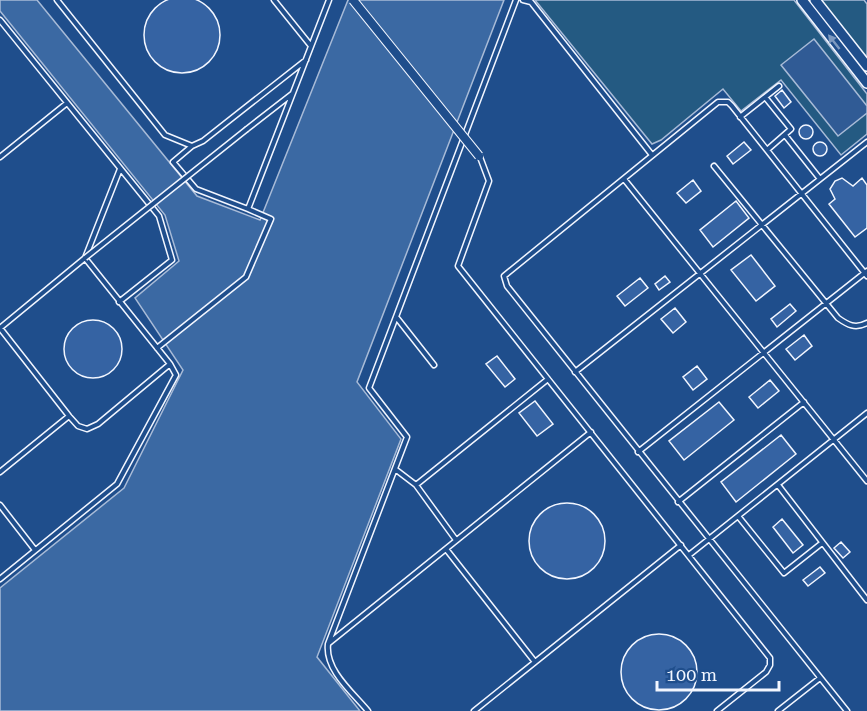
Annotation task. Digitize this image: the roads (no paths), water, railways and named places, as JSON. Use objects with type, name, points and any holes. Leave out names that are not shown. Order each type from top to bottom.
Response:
[{"type":"street","points":[[353,0],[479,156]]},
{"type":"street","points":[[802,0],[867,83]]},
{"type":"street","points":[[815,0],[867,66]]},
{"type":"lane","points":[[57,0],[165,135],[192,146]]},
{"type":"lane","points":[[274,0],[311,46]]},
{"type":"lane","points":[[248,209],[329,0]]},
{"type":"lane","points":[[368,711],[330,664],[327,654],[328,644],[407,437],[369,388],[516,0]]},
{"type":"lane","points":[[522,0],[531,2],[652,155]]},
{"type":"lane","points":[[0,20],[159,216],[172,260],[119,302]]},
{"type":"lane","points":[[157,348],[246,277],[271,219],[196,189],[173,162],[306,60]]},
{"type":"lane","points":[[741,117],[779,86]]},
{"type":"lane","points":[[170,364],[98,424],[87,429],[78,426],[69,416],[0,328],[293,93]]},
{"type":"lane","points":[[765,97],[791,129],[767,150]]},
{"type":"lane","points":[[638,452],[825,302],[866,273],[728,102],[718,102],[504,276],[507,286],[638,452],[708,540],[846,711]]},
{"type":"lane","points":[[0,157],[67,103]]},
{"type":"lane","points":[[785,135],[819,179]]},
{"type":"lane","points":[[575,372],[867,142]]},
{"type":"lane","points":[[479,156],[489,181],[458,266],[770,658],[770,665],[765,672],[717,711]]},
{"type":"lane","points":[[714,166],[838,318],[849,325],[860,326],[867,322]]},
{"type":"lane","points":[[85,258],[120,170]]},
{"type":"lane","points":[[624,179],[867,481]]},
{"type":"lane","points":[[0,579],[117,484],[176,375],[170,364],[85,258]]},
{"type":"lane","points":[[396,318],[434,364]]},
{"type":"lane","points":[[416,485],[548,379]]},
{"type":"lane","points":[[678,502],[804,402]]},
{"type":"lane","points":[[689,555],[867,413]]},
{"type":"lane","points":[[0,472],[69,416]]},
{"type":"lane","points":[[328,644],[591,432]]},
{"type":"lane","points":[[395,470],[416,485],[456,540]]},
{"type":"lane","points":[[778,485],[867,600]]},
{"type":"lane","points":[[0,505],[35,550]]},
{"type":"lane","points":[[738,516],[784,573],[822,542]]},
{"type":"lane","points":[[474,711],[681,545]]},
{"type":"lane","points":[[446,549],[535,662]]},
{"type":"lane","points":[[778,711],[820,678]]}]
